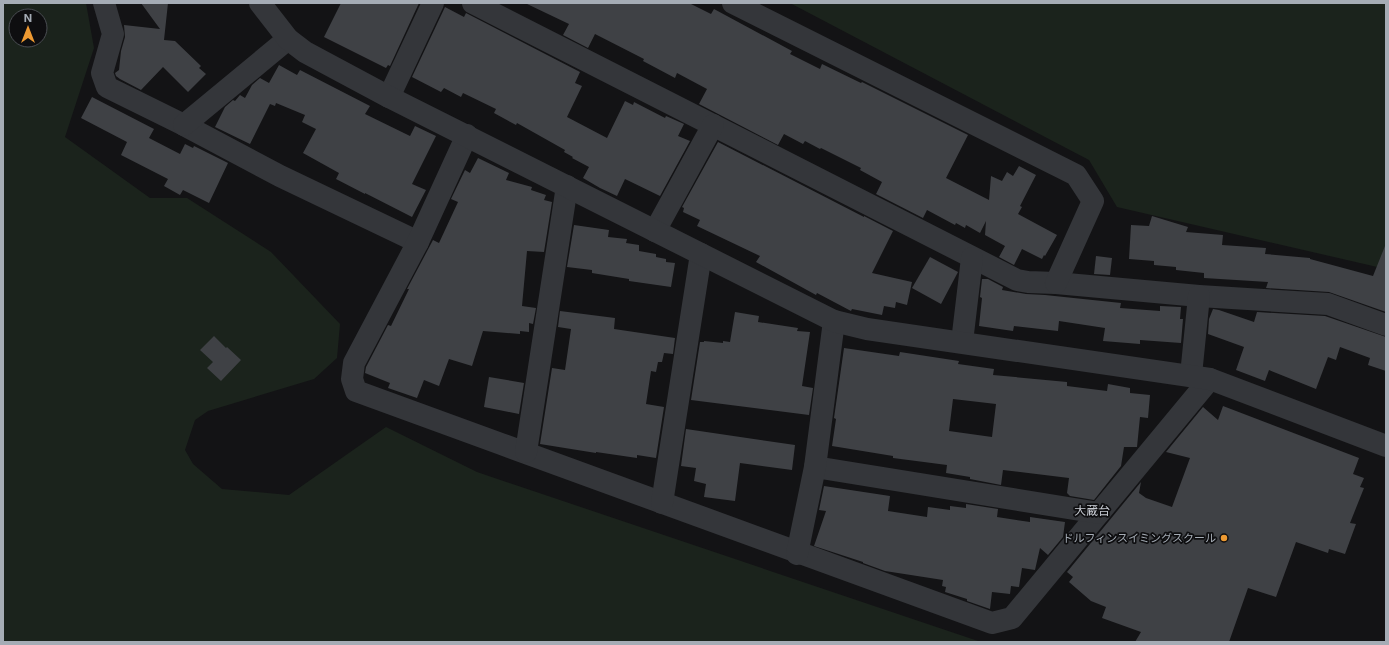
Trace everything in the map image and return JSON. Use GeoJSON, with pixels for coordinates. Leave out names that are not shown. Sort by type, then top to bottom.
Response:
{"type":"FeatureCollection","features":[{"type":"Feature","properties":{"kind":"street"},"geometry":{"type":"LineString","coordinates":[[104,3],[113,34],[102,73],[108,87],[280,176],[418,242]]}},
{"type":"Feature","properties":{"kind":"street"},"geometry":{"type":"LineString","coordinates":[[260,3],[288,39],[305,52],[834,321],[867,329],[1200,377],[1386,446]]}},
{"type":"Feature","properties":{"kind":"street"},"geometry":{"type":"LineString","coordinates":[[390,96],[433,3]]}},
{"type":"Feature","properties":{"kind":"street"},"geometry":{"type":"LineString","coordinates":[[473,3],[1017,280],[1199,296],[1328,304],[1386,325]]}},
{"type":"Feature","properties":{"kind":"street"},"geometry":{"type":"LineString","coordinates":[[733,3],[1076,174],[1093,201],[1056,283]]}},
{"type":"Feature","properties":{"kind":"street"},"geometry":{"type":"LineString","coordinates":[[184,125],[288,39]]}},
{"type":"Feature","properties":{"kind":"street"},"geometry":{"type":"LineString","coordinates":[[655,231],[713,125]]}},
{"type":"Feature","properties":{"kind":"street"},"geometry":{"type":"LineString","coordinates":[[467,135],[418,242],[354,363],[352,379],[356,391],[526,452],[797,554],[992,623],[1012,618],[1099,513],[1200,377],[1199,296]]}},
{"type":"Feature","properties":{"kind":"street"},"geometry":{"type":"LineString","coordinates":[[526,452],[566,186]]}},
{"type":"Feature","properties":{"kind":"street"},"geometry":{"type":"LineString","coordinates":[[662,503],[701,254]]}},
{"type":"Feature","properties":{"kind":"street"},"geometry":{"type":"LineString","coordinates":[[962,342],[972,258]]}},
{"type":"Feature","properties":{"kind":"street"},"geometry":{"type":"LineString","coordinates":[[797,554],[815,467],[834,321]]}},
{"type":"Feature","properties":{"kind":"street"},"geometry":{"type":"LineString","coordinates":[[815,467],[1099,513]]}},
{"type":"Feature","properties":{"kind":"shaded area"},"geometry":{"type":"Polygon","coordinates":[[[3,3],[86,3],[94,48],[65,137],[150,198],[187,198],[271,252],[340,324],[337,358],[314,379],[208,411],[195,420],[185,450],[193,464],[222,489],[289,495],[386,427],[477,472],[981,642],[3,642],[3,3]]]}},
{"type":"Feature","properties":{"kind":"shaded area"},"geometry":{"type":"Polygon","coordinates":[[[790,3],[1386,3],[1386,269],[1117,207],[1089,160],[790,3]]]}},
{"type":"Feature","properties":{"kind":"building"},"geometry":{"type":"Polygon","coordinates":[[[141,3],[168,3],[164,40],[175,41],[201,66],[199,68],[206,74],[188,92],[163,67],[141,90],[116,76],[115,73],[119,70],[121,51],[125,37],[124,25],[160,29],[141,3]]]}},
{"type":"Feature","properties":{"kind":"building"},"geometry":{"type":"Polygon","coordinates":[[[341,3],[419,3],[390,66],[388,65],[386,68],[324,37],[341,3]]]}},
{"type":"Feature","properties":{"kind":"building"},"geometry":{"type":"Polygon","coordinates":[[[525,3],[689,3],[711,14],[714,9],[792,51],[790,54],[820,69],[822,64],[861,83],[862,82],[968,135],[946,178],[989,200],[991,176],[1002,181],[1007,172],[1013,176],[1019,166],[1036,175],[1020,206],[1022,207],[1018,214],[1057,235],[1042,259],[1022,249],[1014,265],[999,257],[1005,246],[985,235],[986,221],[980,233],[966,225],[965,228],[956,223],[955,225],[927,210],[923,218],[876,194],[882,182],[860,170],[861,168],[821,148],[820,149],[805,141],[803,144],[784,134],[778,145],[699,104],[707,89],[677,73],[675,78],[643,61],[644,59],[595,34],[588,48],[563,35],[569,24],[525,3]]]}},
{"type":"Feature","properties":{"kind":"building"},"geometry":{"type":"Polygon","coordinates":[[[445,7],[464,17],[466,13],[580,72],[575,83],[582,86],[567,117],[607,138],[625,101],[633,105],[634,102],[665,118],[666,116],[684,124],[678,136],[690,141],[660,196],[625,179],[617,196],[600,188],[583,178],[589,167],[572,158],[573,157],[564,152],[565,150],[517,123],[516,125],[494,113],[496,109],[463,93],[461,97],[444,88],[441,92],[412,77],[445,7]]]}},
{"type":"Feature","properties":{"kind":"building"},"geometry":{"type":"Polygon","coordinates":[[[279,65],[297,75],[300,70],[370,106],[365,114],[410,136],[415,126],[436,136],[412,184],[426,190],[412,217],[336,179],[339,173],[303,153],[316,129],[302,122],[305,115],[276,103],[275,106],[270,104],[250,144],[215,127],[225,107],[233,100],[235,101],[240,95],[245,98],[252,85],[260,78],[269,83],[279,65]]]}},
{"type":"Feature","properties":{"kind":"building"},"geometry":{"type":"Polygon","coordinates":[[[92,97],[154,129],[149,138],[180,154],[185,144],[193,148],[194,146],[228,163],[209,203],[183,190],[180,195],[164,186],[168,179],[121,155],[127,142],[81,118],[92,97]]]}},
{"type":"Feature","properties":{"kind":"building"},"geometry":{"type":"Polygon","coordinates":[[[718,142],[893,231],[872,273],[912,282],[907,305],[896,302],[895,308],[884,306],[882,315],[852,309],[851,311],[817,293],[816,295],[756,262],[760,256],[697,226],[700,220],[683,212],[684,208],[682,207],[718,142]]]}},
{"type":"Feature","properties":{"kind":"building"},"geometry":{"type":"Polygon","coordinates":[[[478,158],[509,173],[506,180],[532,187],[531,190],[546,195],[544,200],[552,202],[544,252],[527,251],[522,306],[536,308],[533,324],[529,323],[529,332],[520,331],[520,334],[483,331],[472,366],[449,359],[439,386],[424,380],[417,398],[388,388],[390,383],[365,373],[366,367],[388,325],[391,326],[409,289],[407,289],[433,240],[439,243],[458,202],[451,199],[465,170],[470,173],[478,158]]]}},
{"type":"Feature","properties":{"kind":"building"},"geometry":{"type":"Polygon","coordinates":[[[1152,216],[1188,227],[1186,232],[1223,235],[1222,245],[1266,248],[1265,254],[1310,258],[1373,276],[1386,246],[1386,312],[1329,292],[1266,288],[1268,282],[1204,278],[1204,273],[1176,270],[1176,267],[1154,265],[1154,261],[1129,259],[1131,225],[1149,226],[1152,216]]]}},
{"type":"Feature","properties":{"kind":"building"},"geometry":{"type":"Polygon","coordinates":[[[574,225],[609,230],[608,237],[627,239],[626,243],[639,245],[639,251],[656,254],[656,257],[666,259],[666,262],[675,263],[671,287],[629,281],[629,279],[592,273],[592,270],[567,267],[574,225]]]}},
{"type":"Feature","properties":{"kind":"building"},"geometry":{"type":"Polygon","coordinates":[[[1096,256],[1112,258],[1110,275],[1094,274],[1096,256]]]}},
{"type":"Feature","properties":{"kind":"building"},"geometry":{"type":"Polygon","coordinates":[[[930,257],[958,272],[941,304],[912,288],[930,257]]]}},
{"type":"Feature","properties":{"kind":"building"},"geometry":{"type":"Polygon","coordinates":[[[982,279],[988,279],[1003,287],[1002,290],[1026,294],[1121,303],[1120,308],[1160,311],[1160,306],[1181,307],[1180,319],[1183,319],[1181,343],[1140,340],[1140,344],[1103,341],[1105,328],[1059,321],[1058,331],[1014,326],[1013,331],[979,326],[982,298],[980,297],[982,279]]]}},
{"type":"Feature","properties":{"kind":"building"},"geometry":{"type":"Polygon","coordinates":[[[1213,309],[1254,322],[1257,312],[1325,316],[1386,337],[1386,371],[1368,365],[1370,358],[1340,347],[1336,360],[1328,357],[1316,389],[1269,370],[1265,381],[1236,370],[1244,347],[1208,334],[1209,319],[1213,309]]]}},
{"type":"Feature","properties":{"kind":"building"},"geometry":{"type":"Polygon","coordinates":[[[560,311],[615,318],[614,329],[675,338],[673,354],[664,353],[662,362],[658,362],[656,372],[651,371],[646,404],[664,407],[656,458],[637,455],[637,458],[540,444],[552,368],[565,370],[571,329],[558,327],[560,311]]]}},
{"type":"Feature","properties":{"kind":"building"},"geometry":{"type":"Polygon","coordinates":[[[735,312],[759,316],[758,322],[798,328],[797,331],[810,332],[802,386],[813,388],[809,415],[691,400],[700,342],[730,342],[735,312]]]}},
{"type":"Feature","properties":{"kind":"building"},"geometry":{"type":"Polygon","coordinates":[[[214,336],[241,360],[221,381],[207,368],[213,362],[200,350],[214,336]]]}},
{"type":"Feature","properties":{"kind":"building"},"geometry":{"type":"Polygon","coordinates":[[[844,348],[899,356],[900,352],[959,361],[958,364],[994,369],[993,375],[1067,382],[1067,386],[1107,391],[1108,384],[1130,388],[1130,393],[1150,395],[1148,418],[1140,417],[1137,447],[1124,447],[1121,466],[1094,500],[1070,496],[1067,493],[1069,478],[1003,470],[1001,485],[970,479],[970,477],[946,473],[947,465],[893,458],[893,456],[832,446],[836,419],[834,418],[844,348]],[[953,399],[949,431],[992,437],[996,404],[953,399]]]}},
{"type":"Feature","properties":{"kind":"building"},"geometry":{"type":"Polygon","coordinates":[[[489,377],[524,383],[519,414],[484,407],[489,377]]]}},
{"type":"Feature","properties":{"kind":"building"},"geometry":{"type":"Polygon","coordinates":[[[1223,406],[1359,458],[1353,474],[1364,478],[1360,487],[1364,488],[1350,523],[1356,524],[1345,554],[1329,549],[1328,553],[1296,542],[1276,597],[1248,588],[1229,642],[1135,642],[1141,632],[1102,618],[1106,607],[1091,601],[1069,582],[1073,577],[1067,572],[1141,482],[1139,493],[1146,498],[1172,507],[1190,458],[1166,452],[1203,407],[1218,420],[1223,406]]]}},
{"type":"Feature","properties":{"kind":"building"},"geometry":{"type":"Polygon","coordinates":[[[686,429],[795,445],[792,470],[740,463],[735,501],[704,497],[706,484],[694,481],[696,468],[681,466],[686,429]]]}},
{"type":"Feature","properties":{"kind":"building"},"geometry":{"type":"Polygon","coordinates":[[[824,486],[890,496],[888,511],[927,517],[928,507],[950,510],[950,506],[966,508],[966,504],[998,509],[997,517],[1030,522],[1030,517],[1065,522],[1063,537],[1048,555],[1040,548],[1035,570],[1022,568],[1019,587],[1011,586],[1010,594],[992,592],[990,609],[967,601],[967,599],[945,592],[946,587],[942,586],[943,580],[885,571],[814,546],[826,511],[819,510],[824,486]]]}},
{"type":"Feature","properties":{"kind":"place","name":"ドルフィンスイミングスクール"},"geometry":{"type":"Point","coordinates":[1224,538]}},
{"type":"Feature","properties":{"kind":"district","name":"大蔵台"},"geometry":{"type":"Point","coordinates":[1092,511]}}]}
